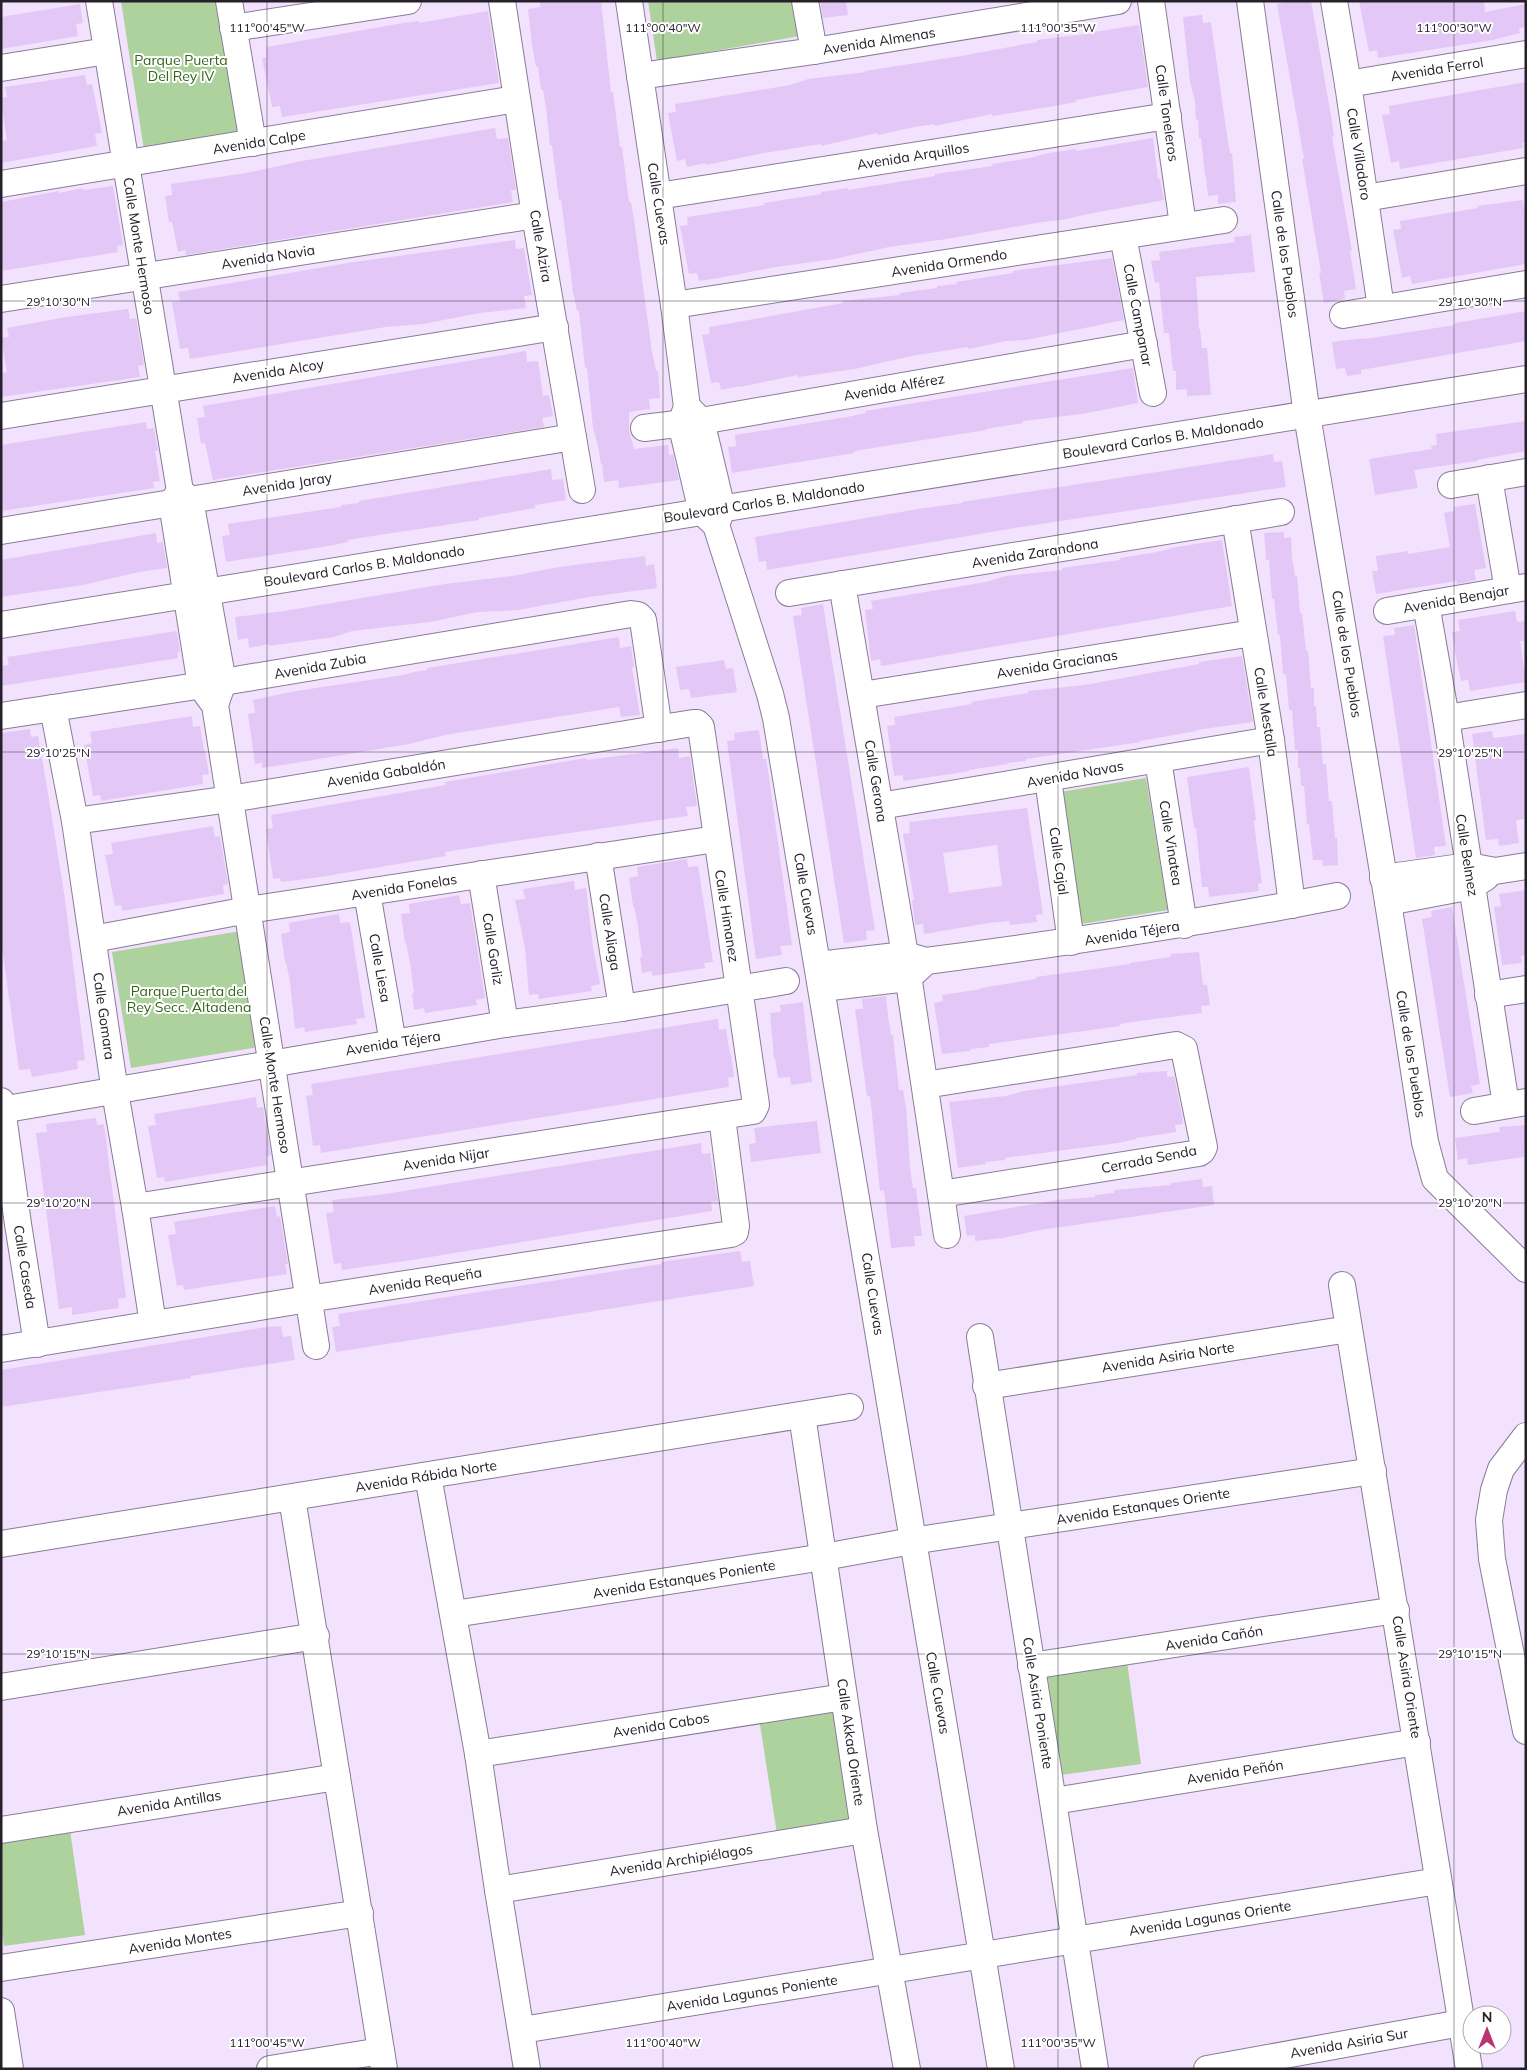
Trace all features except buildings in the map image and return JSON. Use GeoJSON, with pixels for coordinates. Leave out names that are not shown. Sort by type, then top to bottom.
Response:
{"type":"FeatureCollection","features":[{"type":"Feature","properties":{"kind":"street","name":"Calle Monte Hermoso"},"geometry":{"type":"LineString","coordinates":[[99,1],[213,691],[316,1346]]}},
{"type":"Feature","properties":{"kind":"street"},"geometry":{"type":"LineString","coordinates":[[229,1],[253,143]]}},
{"type":"Feature","properties":{"kind":"street"},"geometry":{"type":"LineString","coordinates":[[233,28],[408,1]]}},
{"type":"Feature","properties":{"kind":"street","name":"Calle Alzira"},"geometry":{"type":"LineString","coordinates":[[502,1],[516,99],[582,490]]}},
{"type":"Feature","properties":{"kind":"street","name":"Calle Cuevas"},"geometry":{"type":"LineString","coordinates":[[629,1],[690,417],[713,515],[776,718],[1000,2069]]}},
{"type":"Feature","properties":{"kind":"street"},"geometry":{"type":"LineString","coordinates":[[805,1],[814,51]]}},
{"type":"Feature","properties":{"kind":"street","name":"Avenida Almenas"},"geometry":{"type":"LineString","coordinates":[[640,76],[814,51],[1118,1]]}},
{"type":"Feature","properties":{"kind":"street","name":"Calle Toneleros"},"geometry":{"type":"LineString","coordinates":[[1151,1],[1183,225]]}},
{"type":"Feature","properties":{"kind":"street","name":"Calle de los Pueblos"},"geometry":{"type":"LineString","coordinates":[[1250,1],[1307,415],[1425,1142],[1435,1179],[1526,1269]]}},
{"type":"Feature","properties":{"kind":"street","name":"Calle Villadoro"},"geometry":{"type":"LineString","coordinates":[[1334,1],[1381,308]]}},
{"type":"Feature","properties":{"kind":"street"},"geometry":{"type":"LineString","coordinates":[[1,68],[107,51]]}},
{"type":"Feature","properties":{"kind":"street","name":"Avenida Ferrol"},"geometry":{"type":"LineString","coordinates":[[1348,84],[1526,54]]}},
{"type":"Feature","properties":{"kind":"street","name":"Avenida Calpe"},"geometry":{"type":"LineString","coordinates":[[1,184],[516,99]]}},
{"type":"Feature","properties":{"kind":"street","name":"Avenida Arquillos"},"geometry":{"type":"LineString","coordinates":[[658,196],[1168,116]]}},
{"type":"Feature","properties":{"kind":"street"},"geometry":{"type":"LineString","coordinates":[[1365,198],[1526,171]]}},
{"type":"Feature","properties":{"kind":"street","name":"Avenida Navia"},"geometry":{"type":"LineString","coordinates":[[1,299],[535,215]]}},
{"type":"Feature","properties":{"kind":"street","name":"Avenida Ormendo"},"geometry":{"type":"LineString","coordinates":[[674,305],[1224,220]]}},
{"type":"Feature","properties":{"kind":"street","name":"Calle Campanar"},"geometry":{"type":"LineString","coordinates":[[1123,236],[1153,394]]}},
{"type":"Feature","properties":{"kind":"street"},"geometry":{"type":"LineString","coordinates":[[1344,315],[1526,284]]}},
{"type":"Feature","properties":{"kind":"street","name":"Avenida Alcoy"},"geometry":{"type":"LineString","coordinates":[[1,416],[555,327]]}},
{"type":"Feature","properties":{"kind":"street","name":"Avenida Alférez"},"geometry":{"type":"LineString","coordinates":[[644,428],[690,417],[1144,344]]}},
{"type":"Feature","properties":{"kind":"street","name":"Boulevard Carlos B. Maldonado"},"geometry":{"type":"LineString","coordinates":[[1,625],[197,593],[713,515],[1526,379]]}},
{"type":"Feature","properties":{"kind":"street","name":"Avenida Jaray"},"geometry":{"type":"LineString","coordinates":[[1,531],[180,498],[574,437]]}},
{"type":"Feature","properties":{"kind":"street"},"geometry":{"type":"LineString","coordinates":[[1451,485],[1526,472]]}},
{"type":"Feature","properties":{"kind":"street"},"geometry":{"type":"LineString","coordinates":[[1489,478],[1517,589]]}},
{"type":"Feature","properties":{"kind":"street","name":"Avenida Zarandona"},"geometry":{"type":"LineString","coordinates":[[789,594],[1280,512]]}},
{"type":"Feature","properties":{"kind":"street","name":"Calle Mestalla"},"geometry":{"type":"LineString","coordinates":[[1236,520],[1270,740],[1292,905]]}},
{"type":"Feature","properties":{"kind":"street","name":"Calle Gerona"},"geometry":{"type":"LineString","coordinates":[[842,584],[880,806],[913,965]]}},
{"type":"Feature","properties":{"kind":"street","name":"Avenida Benajar"},"geometry":{"type":"LineString","coordinates":[[1387,611],[1517,589]]}},
{"type":"Feature","properties":{"kind":"street","name":"Calle Belmez"},"geometry":{"type":"LineString","coordinates":[[1426,604],[1446,718],[1488,995],[1516,1104]]}},
{"type":"Feature","properties":{"kind":"street","name":"Avenida Zubia"},"geometry":{"type":"LineString","coordinates":[[1,716],[53,708],[213,691],[638,614],[643,620],[660,729]]}},
{"type":"Feature","properties":{"kind":"street","name":"Avenida Gracianas"},"geometry":{"type":"LineString","coordinates":[[862,695],[1253,633]]}},
{"type":"Feature","properties":{"kind":"street"},"geometry":{"type":"LineString","coordinates":[[1446,718],[1526,705]]}},
{"type":"Feature","properties":{"kind":"street","name":"Calle Gomara"},"geometry":{"type":"LineString","coordinates":[[53,708],[75,821],[115,1092],[153,1324]]}},
{"type":"Feature","properties":{"kind":"street","name":"Avenida Gabaldón"},"geometry":{"type":"LineString","coordinates":[[75,821],[230,799],[697,723]]}},
{"type":"Feature","properties":{"kind":"street","name":"Calle Himanez"},"geometry":{"type":"LineString","coordinates":[[697,723],[700,726],[756,1109]]}},
{"type":"Feature","properties":{"kind":"street","name":"Avenida Navas"},"geometry":{"type":"LineString","coordinates":[[880,806],[1270,740]]}},
{"type":"Feature","properties":{"kind":"street","name":"Calle Vinatea"},"geometry":{"type":"LineString","coordinates":[[1158,760],[1184,925]]}},
{"type":"Feature","properties":{"kind":"street","name":"Calle Cajal"},"geometry":{"type":"LineString","coordinates":[[1048,779],[1071,942]]}},
{"type":"Feature","properties":{"kind":"street","name":"Avenida Fonelas"},"geometry":{"type":"LineString","coordinates":[[93,940],[248,910],[716,839]]}},
{"type":"Feature","properties":{"kind":"street","name":"Calle Aliaga"},"geometry":{"type":"LineString","coordinates":[[598,856],[622,1008]]}},
{"type":"Feature","properties":{"kind":"street"},"geometry":{"type":"LineString","coordinates":[[1385,890],[1526,866]]}},
{"type":"Feature","properties":{"kind":"street","name":"Calle Gorliz"},"geometry":{"type":"LineString","coordinates":[[481,874],[505,1024]]}},
{"type":"Feature","properties":{"kind":"street","name":"Calle Liesa"},"geometry":{"type":"LineString","coordinates":[[367,893],[393,1043]]}},
{"type":"Feature","properties":{"kind":"street","name":"Avenida Téjera"},"geometry":{"type":"LineString","coordinates":[[820,976],[913,965],[1184,925],[1337,896]]}},
{"type":"Feature","properties":{"kind":"street"},"geometry":{"type":"LineString","coordinates":[[913,965],[925,1084],[947,1236]]}},
{"type":"Feature","properties":{"kind":"street","name":"Avenida Téjera"},"geometry":{"type":"LineString","coordinates":[[2,1107],[115,1092],[272,1063],[505,1024],[622,1008],[786,981]]}},
{"type":"Feature","properties":{"kind":"street"},"geometry":{"type":"LineString","coordinates":[[1488,995],[1526,989]]}},
{"type":"Feature","properties":{"kind":"street","name":"Cerrada Senda"},"geometry":{"type":"LineString","coordinates":[[925,1084],[1176,1045],[1184,1049],[1204,1146],[1199,1153],[941,1194]]}},
{"type":"Feature","properties":{"kind":"street"},"geometry":{"type":"LineString","coordinates":[[1474,1110],[1516,1104]]}},
{"type":"Feature","properties":{"kind":"street","name":"Calle Caseda"},"geometry":{"type":"LineString","coordinates":[[2,1107],[9,1226],[37,1344]]}},
{"type":"Feature","properties":{"kind":"street","name":"Avenida Nijar"},"geometry":{"type":"LineString","coordinates":[[135,1207],[722,1117],[756,1109]]}},
{"type":"Feature","properties":{"kind":"street","name":"Avenida Requeña"},"geometry":{"type":"LineString","coordinates":[[1,1349],[308,1299],[731,1234],[735,1232],[736,1226],[722,1117]]}},
{"type":"Feature","properties":{"kind":"street","name":"Calle Asiria Oriente"},"geometry":{"type":"LineString","coordinates":[[1342,1285],[1469,2069]]}},
{"type":"Feature","properties":{"kind":"street","name":"Avenida Asiria Norte"},"geometry":{"type":"LineString","coordinates":[[986,1386],[1350,1329]]}},
{"type":"Feature","properties":{"kind":"street","name":"Calle Asiria Poniente"},"geometry":{"type":"LineString","coordinates":[[980,1337],[986,1386],[1054,1801],[1095,2069]]}},
{"type":"Feature","properties":{"kind":"street","name":"Avenida Rábida Norte"},"geometry":{"type":"LineString","coordinates":[[1,1544],[850,1407]]}},
{"type":"Feature","properties":{"kind":"street","name":"Calle Akkad Oriente"},"geometry":{"type":"LineString","coordinates":[[802,1415],[864,1830],[907,2069]]}},
{"type":"Feature","properties":{"kind":"street"},"geometry":{"type":"LineString","coordinates":[[1526,1436],[1501,1469],[1494,1490],[1489,1520],[1492,1559],[1526,1731]]}},
{"type":"Feature","properties":{"kind":"street","name":"Avenida Estanques Oriente"},"geometry":{"type":"LineString","coordinates":[[912,1541],[1373,1472]]}},
{"type":"Feature","properties":{"kind":"street"},"geometry":{"type":"LineString","coordinates":[[428,1476],[478,1754],[527,2069]]}},
{"type":"Feature","properties":{"kind":"street"},"geometry":{"type":"LineString","coordinates":[[270,2069],[383,2060],[316,1636],[292,1498]]}},
{"type":"Feature","properties":{"kind":"street","name":"Avenida Estanques Poniente"},"geometry":{"type":"LineString","coordinates":[[454,1614],[824,1558],[912,1541]]}},
{"type":"Feature","properties":{"kind":"street","name":"Avenida Cañón"},"geometry":{"type":"LineString","coordinates":[[1031,1666],[1396,1610]]}},
{"type":"Feature","properties":{"kind":"street"},"geometry":{"type":"LineString","coordinates":[[1,1687],[316,1636]]}},
{"type":"Feature","properties":{"kind":"street","name":"Avenida Cabos"},"geometry":{"type":"LineString","coordinates":[[478,1754],[844,1697]]}},
{"type":"Feature","properties":{"kind":"street","name":"Avenida Peñón"},"geometry":{"type":"LineString","coordinates":[[1054,1801],[1417,1742]]}},
{"type":"Feature","properties":{"kind":"street","name":"Avenida Antillas"},"geometry":{"type":"LineString","coordinates":[[1,1830],[337,1777]]}},
{"type":"Feature","properties":{"kind":"street","name":"Avenida Archipiélagos"},"geometry":{"type":"LineString","coordinates":[[498,1890],[864,1830]]}},
{"type":"Feature","properties":{"kind":"street","name":"Avenida Lagunas Oriente"},"geometry":{"type":"LineString","coordinates":[[982,1956],[1438,1881]]}},
{"type":"Feature","properties":{"kind":"street","name":"Avenida Montes"},"geometry":{"type":"LineString","coordinates":[[1,1968],[360,1913]]}},
{"type":"Feature","properties":{"kind":"street","name":"Avenida Lagunas Poniente"},"geometry":{"type":"LineString","coordinates":[[522,2030],[982,1956]]}},
{"type":"Feature","properties":{"kind":"street"},"geometry":{"type":"LineString","coordinates":[[1,2012],[10,2069]]}},
{"type":"Feature","properties":{"kind":"street","name":"Avenida Asiria Sur"},"geometry":{"type":"LineString","coordinates":[[1207,2069],[1461,2023]]}},
{"type":"Feature","properties":{"kind":"green space","name":"Parque Puerta Del Rey IV"},"geometry":{"type":"Polygon","coordinates":[[[121,1],[220,1],[241,135],[144,150],[121,1]]]}},
{"type":"Feature","properties":{"kind":"green space"},"geometry":{"type":"Polygon","coordinates":[[[648,1],[794,1],[800,36],[657,61],[648,1]]]}},
{"type":"Feature","properties":{"kind":"green space"},"geometry":{"type":"Polygon","coordinates":[[[1146,778],[1168,910],[1081,924],[1060,792],[1146,778]]]}},
{"type":"Feature","properties":{"kind":"green space","name":"Parque Puerta del Rey Secc. Altadena"},"geometry":{"type":"Polygon","coordinates":[[[241,931],[259,1047],[131,1068],[112,952],[241,931]]]}},
{"type":"Feature","properties":{"kind":"green space"},"geometry":{"type":"Polygon","coordinates":[[[1127,1661],[1141,1764],[1061,1775],[1047,1672],[1127,1661]]]}},
{"type":"Feature","properties":{"kind":"green space"},"geometry":{"type":"Polygon","coordinates":[[[842,1705],[859,1822],[777,1834],[759,1718],[842,1705]]]}},
{"type":"Feature","properties":{"kind":"green space"},"geometry":{"type":"Polygon","coordinates":[[[70,1830],[85,1935],[4,1946],[1,1925],[1,1840],[70,1830]]]}}]}
